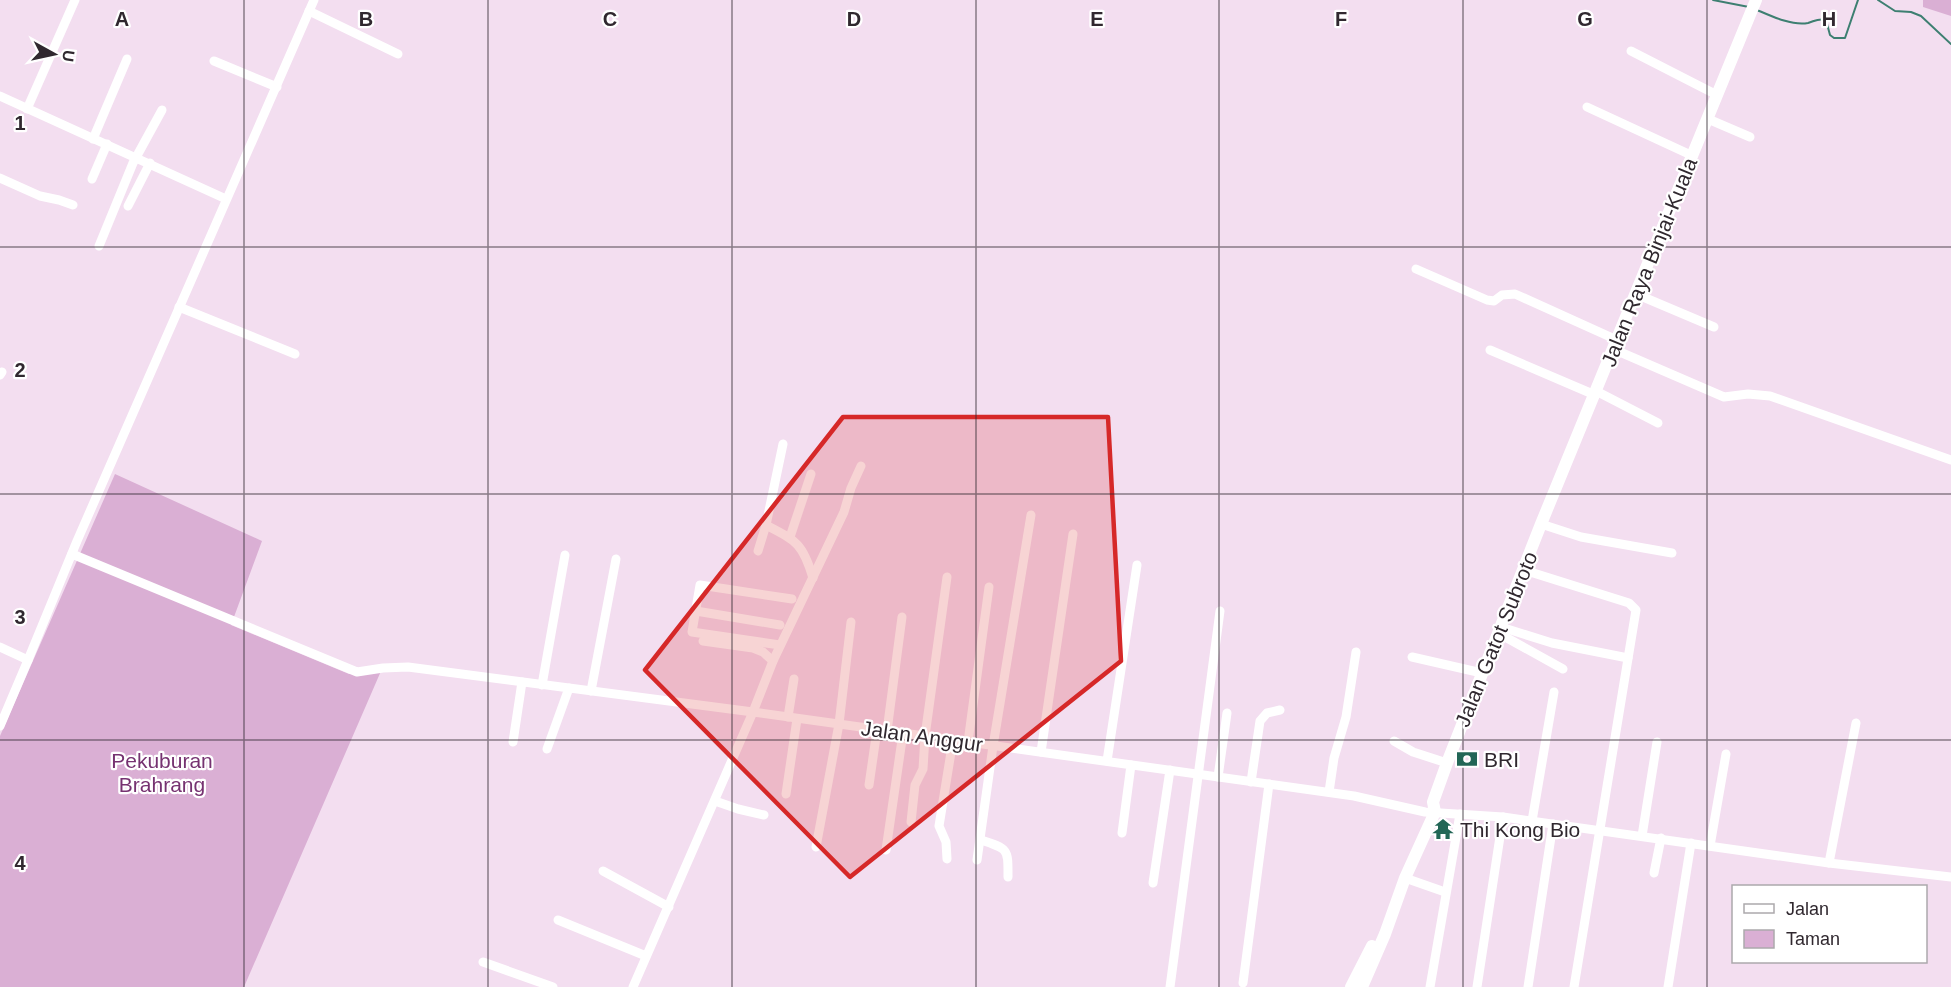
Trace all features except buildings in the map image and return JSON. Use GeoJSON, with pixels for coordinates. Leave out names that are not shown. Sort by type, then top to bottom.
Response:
{"type":"FeatureCollection","features":[{"type":"Feature","properties":{"kind":"main road","name":"Jalan Raya Binjai-Kuala"},"geometry":{"type":"LineString","coordinates":[[1541,525],[1756,0]]}},
{"type":"Feature","properties":{"kind":"main road","name":"Jalan Gatot Subroto"},"geometry":{"type":"LineString","coordinates":[[1362,987],[1541,525]]}},
{"type":"Feature","properties":{"kind":"main road"},"geometry":{"type":"LineString","coordinates":[[1350,987],[1382,933],[1431,809]]}},
{"type":"Feature","properties":{"kind":"street"},"geometry":{"type":"LineString","coordinates":[[27,109],[75,0]]}},
{"type":"Feature","properties":{"kind":"street"},"geometry":{"type":"LineString","coordinates":[[0,726],[72,554],[314,0]]}},
{"type":"Feature","properties":{"kind":"street"},"geometry":{"type":"LineString","coordinates":[[309,11],[398,54]]}},
{"type":"Feature","properties":{"kind":"street"},"geometry":{"type":"LineString","coordinates":[[1631,51],[1718,95]]}},
{"type":"Feature","properties":{"kind":"street"},"geometry":{"type":"LineString","coordinates":[[93,139],[127,59]]}},
{"type":"Feature","properties":{"kind":"street"},"geometry":{"type":"LineString","coordinates":[[214,61],[277,87]]}},
{"type":"Feature","properties":{"kind":"street"},"geometry":{"type":"LineString","coordinates":[[0,96],[226,199]]}},
{"type":"Feature","properties":{"kind":"street"},"geometry":{"type":"LineString","coordinates":[[1587,108],[1692,156]]}},
{"type":"Feature","properties":{"kind":"street"},"geometry":{"type":"LineString","coordinates":[[99,246],[137,158],[162,110]]}},
{"type":"Feature","properties":{"kind":"street"},"geometry":{"type":"LineString","coordinates":[[1708,119],[1750,137]]}},
{"type":"Feature","properties":{"kind":"street"},"geometry":{"type":"LineString","coordinates":[[92,179],[106,144]]}},
{"type":"Feature","properties":{"kind":"street"},"geometry":{"type":"LineString","coordinates":[[128,206],[150,164]]}},
{"type":"Feature","properties":{"kind":"street"},"geometry":{"type":"LineString","coordinates":[[0,178],[40,196],[73,205]]}},
{"type":"Feature","properties":{"kind":"street"},"geometry":{"type":"LineString","coordinates":[[1416,269],[1487,300],[1494,301],[1502,295],[1515,294],[1724,397],[1748,394],[1770,396],[1951,460]]}},
{"type":"Feature","properties":{"kind":"street"},"geometry":{"type":"LineString","coordinates":[[1636,294],[1714,327]]}},
{"type":"Feature","properties":{"kind":"street"},"geometry":{"type":"LineString","coordinates":[[179,307],[295,354]]}},
{"type":"Feature","properties":{"kind":"street"},"geometry":{"type":"LineString","coordinates":[[1490,350],[1595,393],[1658,423]]}},
{"type":"Feature","properties":{"kind":"street"},"geometry":{"type":"LineString","coordinates":[[758,551],[766,525],[783,444]]}},
{"type":"Feature","properties":{"kind":"street"},"geometry":{"type":"LineString","coordinates":[[633,987],[715,801],[772,662],[844,512],[861,466]]}},
{"type":"Feature","properties":{"kind":"street"},"geometry":{"type":"LineString","coordinates":[[790,537],[811,474]]}},
{"type":"Feature","properties":{"kind":"street"},"geometry":{"type":"LineString","coordinates":[[977,860],[993,746],[1031,515]]}},
{"type":"Feature","properties":{"kind":"street"},"geometry":{"type":"LineString","coordinates":[[766,525],[790,537],[806,555],[813,578]]}},
{"type":"Feature","properties":{"kind":"street"},"geometry":{"type":"LineString","coordinates":[[1541,525],[1581,537],[1672,554]]}},
{"type":"Feature","properties":{"kind":"street"},"geometry":{"type":"LineString","coordinates":[[1041,752],[1073,534]]}},
{"type":"Feature","properties":{"kind":"street","name":"Jalan Anggur"},"geometry":{"type":"LineString","coordinates":[[72,554],[352,671],[408,667],[753,712],[1329,792],[1460,814],[1503,817],[1829,863],[1951,877]]}},
{"type":"Feature","properties":{"kind":"street"},"geometry":{"type":"LineString","coordinates":[[542,685],[565,555]]}},
{"type":"Feature","properties":{"kind":"street"},"geometry":{"type":"LineString","coordinates":[[591,691],[616,560]]}},
{"type":"Feature","properties":{"kind":"street"},"geometry":{"type":"LineString","coordinates":[[1107,761],[1137,565]]}},
{"type":"Feature","properties":{"kind":"street"},"geometry":{"type":"LineString","coordinates":[[1524,570],[1634,606],[1636,613],[1574,987]]}},
{"type":"Feature","properties":{"kind":"street"},"geometry":{"type":"LineString","coordinates":[[910,822],[916,782],[923,769],[925,736],[947,577]]}},
{"type":"Feature","properties":{"kind":"street"},"geometry":{"type":"LineString","coordinates":[[780,645],[692,632],[700,585],[792,598]]}},
{"type":"Feature","properties":{"kind":"street"},"geometry":{"type":"LineString","coordinates":[[968,742],[989,587]]}},
{"type":"Feature","properties":{"kind":"street"},"geometry":{"type":"LineString","coordinates":[[696,611],[780,625]]}},
{"type":"Feature","properties":{"kind":"street"},"geometry":{"type":"LineString","coordinates":[[1170,987],[1220,612]]}},
{"type":"Feature","properties":{"kind":"street"},"geometry":{"type":"LineString","coordinates":[[869,785],[882,730],[902,617]]}},
{"type":"Feature","properties":{"kind":"street"},"geometry":{"type":"LineString","coordinates":[[816,848],[840,724],[851,622]]}},
{"type":"Feature","properties":{"kind":"street"},"geometry":{"type":"LineString","coordinates":[[1499,630],[1628,658]]}},
{"type":"Feature","properties":{"kind":"street"},"geometry":{"type":"LineString","coordinates":[[1499,630],[1563,669]]}},
{"type":"Feature","properties":{"kind":"street"},"geometry":{"type":"LineString","coordinates":[[703,641],[753,648],[763,652],[772,662]]}},
{"type":"Feature","properties":{"kind":"street"},"geometry":{"type":"LineString","coordinates":[[0,648],[28,660]]}},
{"type":"Feature","properties":{"kind":"street"},"geometry":{"type":"LineString","coordinates":[[1329,792],[1334,758],[1346,717],[1356,652]]}},
{"type":"Feature","properties":{"kind":"street"},"geometry":{"type":"LineString","coordinates":[[1412,657],[1482,673]]}},
{"type":"Feature","properties":{"kind":"street"},"geometry":{"type":"LineString","coordinates":[[786,794],[794,679]]}},
{"type":"Feature","properties":{"kind":"street"},"geometry":{"type":"LineString","coordinates":[[513,742],[522,682]]}},
{"type":"Feature","properties":{"kind":"street"},"geometry":{"type":"LineString","coordinates":[[547,749],[569,688]]}},
{"type":"Feature","properties":{"kind":"street"},"geometry":{"type":"LineString","coordinates":[[1532,821],[1554,692]]}},
{"type":"Feature","properties":{"kind":"street"},"geometry":{"type":"LineString","coordinates":[[1251,782],[1260,721],[1267,713],[1280,710]]}},
{"type":"Feature","properties":{"kind":"street"},"geometry":{"type":"LineString","coordinates":[[1218,777],[1227,712]]}},
{"type":"Feature","properties":{"kind":"street"},"geometry":{"type":"LineString","coordinates":[[1829,863],[1856,723]]}},
{"type":"Feature","properties":{"kind":"street"},"geometry":{"type":"LineString","coordinates":[[886,850],[903,733]]}},
{"type":"Feature","properties":{"kind":"street"},"geometry":{"type":"LineString","coordinates":[[947,859],[946,842],[939,826],[953,740]]}},
{"type":"Feature","properties":{"kind":"street"},"geometry":{"type":"LineString","coordinates":[[1394,741],[1413,752],[1447,763]]}},
{"type":"Feature","properties":{"kind":"street"},"geometry":{"type":"LineString","coordinates":[[1642,836],[1658,742]]}},
{"type":"Feature","properties":{"kind":"street"},"geometry":{"type":"LineString","coordinates":[[1710,846],[1726,754]]}},
{"type":"Feature","properties":{"kind":"street"},"geometry":{"type":"LineString","coordinates":[[1122,833],[1131,765]]}},
{"type":"Feature","properties":{"kind":"street"},"geometry":{"type":"LineString","coordinates":[[1153,883],[1170,770]]}},
{"type":"Feature","properties":{"kind":"street"},"geometry":{"type":"LineString","coordinates":[[1243,982],[1269,784]]}},
{"type":"Feature","properties":{"kind":"street"},"geometry":{"type":"LineString","coordinates":[[715,801],[764,816]]}},
{"type":"Feature","properties":{"kind":"street"},"geometry":{"type":"LineString","coordinates":[[1430,987],[1460,814]]}},
{"type":"Feature","properties":{"kind":"street"},"geometry":{"type":"LineString","coordinates":[[1477,987],[1503,817]]}},
{"type":"Feature","properties":{"kind":"street"},"geometry":{"type":"LineString","coordinates":[[1528,987],[1552,824]]}},
{"type":"Feature","properties":{"kind":"street"},"geometry":{"type":"LineString","coordinates":[[1654,873],[1661,838]]}},
{"type":"Feature","properties":{"kind":"street"},"geometry":{"type":"LineString","coordinates":[[981,840],[1003,849],[1008,854],[1008,878]]}},
{"type":"Feature","properties":{"kind":"street"},"geometry":{"type":"LineString","coordinates":[[1668,987],[1691,843]]}},
{"type":"Feature","properties":{"kind":"street"},"geometry":{"type":"LineString","coordinates":[[603,871],[669,907]]}},
{"type":"Feature","properties":{"kind":"street"},"geometry":{"type":"LineString","coordinates":[[1405,878],[1445,892]]}},
{"type":"Feature","properties":{"kind":"street"},"geometry":{"type":"LineString","coordinates":[[558,920],[646,956]]}},
{"type":"Feature","properties":{"kind":"street"},"geometry":{"type":"LineString","coordinates":[[483,963],[553,987]]}},
{"type":"Feature","properties":{"kind":"highlighted area"},"geometry":{"type":"Polygon","coordinates":[[[843,417],[1108,417],[1121,661],[850,877],[645,670],[843,417]]]}},
{"type":"Feature","properties":{"kind":"green space"},"geometry":{"type":"Polygon","coordinates":[[[1923,0],[1951,0],[1951,16],[1923,7],[1923,0]]]}},
{"type":"Feature","properties":{"kind":"green space","name":"Pekuburan Brahrang"},"geometry":{"type":"Polygon","coordinates":[[[115,474],[262,541],[231,625],[349,674],[381,671],[244,987],[0,987],[0,736],[115,474]]]}},
{"type":"Feature","properties":{"kind":"waterway"},"geometry":{"type":"LineString","coordinates":[[1713,0],[1749,7]]}},
{"type":"Feature","properties":{"kind":"waterway"},"geometry":{"type":"LineString","coordinates":[[1757,10],[1795,23],[1826,20],[1830,35],[1834,38],[1845,38],[1858,0]]}},
{"type":"Feature","properties":{"kind":"waterway"},"geometry":{"type":"LineString","coordinates":[[1878,0],[1895,11],[1911,12],[1921,16],[1951,44]]}},
{"type":"Feature","properties":{"kind":"place","name":"BRI"},"geometry":{"type":"Point","coordinates":[1467,759]}},
{"type":"Feature","properties":{"kind":"place","name":"Thi Kong Bio"},"geometry":{"type":"Point","coordinates":[1443,829]}}]}
